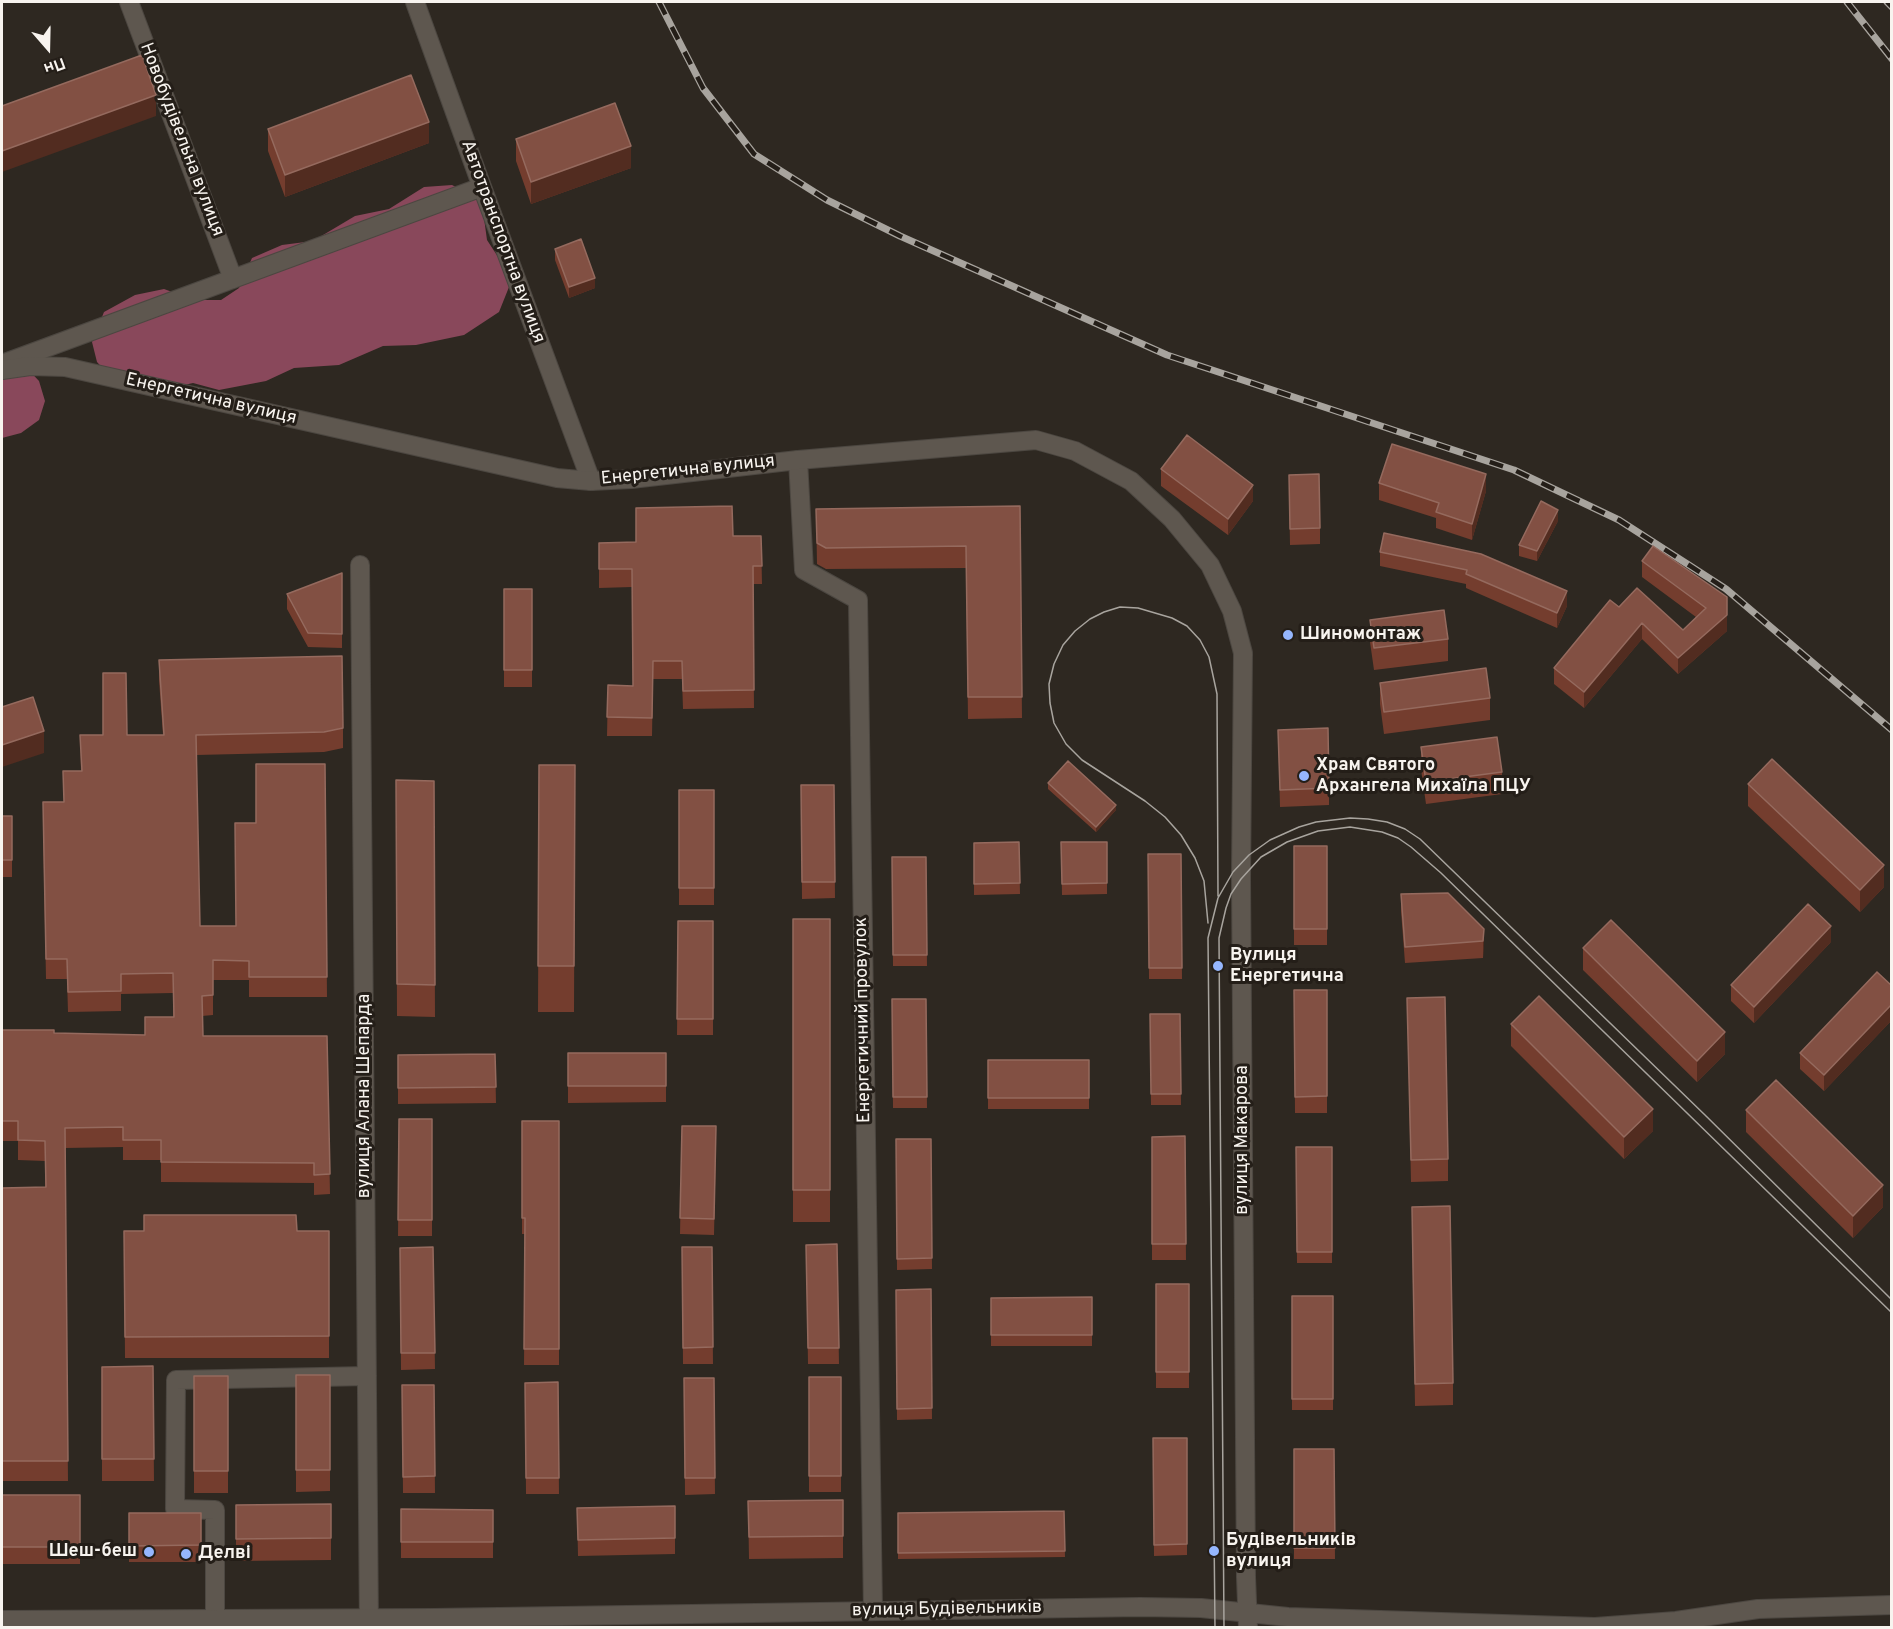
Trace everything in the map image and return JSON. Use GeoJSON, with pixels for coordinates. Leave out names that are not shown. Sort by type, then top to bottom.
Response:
{"type":"FeatureCollection","features":[{"type":"Feature","properties":{"kind":"street","name":"Новобудівельна вулиця"},"geometry":{"type":"LineString","coordinates":[[129,2],[233,279]]}},
{"type":"Feature","properties":{"kind":"street","name":"Автотранспортна вулиця"},"geometry":{"type":"LineString","coordinates":[[416,2],[591,481]]}},
{"type":"Feature","properties":{"kind":"street"},"geometry":{"type":"LineString","coordinates":[[2,364],[482,187]]}},
{"type":"Feature","properties":{"kind":"street","name":"Енергетична вулиця"},"geometry":{"type":"LineString","coordinates":[[2,370],[30,366],[65,367],[557,478],[591,481],[631,479],[798,460],[1036,440],[1075,451],[1131,481],[1172,519],[1210,565],[1232,611],[1243,653]]}},
{"type":"Feature","properties":{"kind":"street","name":"Енергетичний провулок"},"geometry":{"type":"LineString","coordinates":[[798,460],[804,570],[858,600],[873,1611]]}},
{"type":"Feature","properties":{"kind":"street","name":"вулиця Алана Шепарда"},"geometry":{"type":"LineString","coordinates":[[360,565],[369,1623]]}},
{"type":"Feature","properties":{"kind":"street","name":"вулиця Макарова"},"geometry":{"type":"LineString","coordinates":[[1243,653],[1241,890],[1247,1620]]}},
{"type":"Feature","properties":{"kind":"street"},"geometry":{"type":"LineString","coordinates":[[215,1619],[215,1510],[175,1509],[176,1380],[367,1376]]}},
{"type":"Feature","properties":{"kind":"street","name":"вулиця Будівельників"},"geometry":{"type":"LineString","coordinates":[[2,1620],[215,1619],[369,1623],[1140,1607],[1201,1608],[1247,1620],[1288,1617],[1594,1627],[1676,1621],[1758,1608],[1892,1605]]}},
{"type":"Feature","properties":{"kind":"shaded area"},"geometry":{"type":"Polygon","coordinates":[[[452,185],[476,197],[484,218],[487,240],[500,260],[509,287],[499,312],[464,335],[416,345],[383,346],[339,365],[294,368],[266,381],[219,390],[193,383],[148,393],[119,386],[97,362],[92,342],[104,312],[135,295],[164,289],[194,300],[221,300],[239,288],[252,258],[282,245],[313,241],[355,216],[389,209],[424,187],[452,185]]]}},
{"type":"Feature","properties":{"kind":"shaded area"},"geometry":{"type":"Polygon","coordinates":[[[2,358],[23,364],[39,381],[45,401],[39,420],[21,433],[2,438],[2,358]]]}},
{"type":"Feature","properties":{"kind":"building"},"geometry":{"type":"Polygon","coordinates":[[[142,55],[156,95],[2,151],[2,106],[142,55]]]}},
{"type":"Feature","properties":{"kind":"building"},"geometry":{"type":"Polygon","coordinates":[[[411,75],[429,122],[285,175],[268,129],[411,75]]]}},
{"type":"Feature","properties":{"kind":"building"},"geometry":{"type":"Polygon","coordinates":[[[615,103],[631,146],[531,182],[516,139],[615,103]]]}},
{"type":"Feature","properties":{"kind":"building"},"geometry":{"type":"Polygon","coordinates":[[[581,239],[595,278],[569,287],[555,249],[581,239]]]}},
{"type":"Feature","properties":{"kind":"building"},"geometry":{"type":"Polygon","coordinates":[[[1187,435],[1253,485],[1228,519],[1161,469],[1187,435]]]}},
{"type":"Feature","properties":{"kind":"building"},"geometry":{"type":"Polygon","coordinates":[[[1392,444],[1486,474],[1472,524],[1436,512],[1439,503],[1379,483],[1392,444]]]}},
{"type":"Feature","properties":{"kind":"building"},"geometry":{"type":"Polygon","coordinates":[[[1319,474],[1320,528],[1290,529],[1289,475],[1319,474]]]}},
{"type":"Feature","properties":{"kind":"building"},"geometry":{"type":"Polygon","coordinates":[[[1541,501],[1558,510],[1537,551],[1519,545],[1541,501]]]}},
{"type":"Feature","properties":{"kind":"building"},"geometry":{"type":"Polygon","coordinates":[[[732,506],[733,536],[761,536],[762,566],[753,566],[754,690],[683,691],[682,661],[653,661],[652,718],[607,717],[608,685],[633,686],[632,569],[599,569],[599,543],[636,542],[636,508],[732,506]]]}},
{"type":"Feature","properties":{"kind":"building"},"geometry":{"type":"Polygon","coordinates":[[[1020,506],[1022,697],[968,697],[966,546],[826,548],[817,543],[816,509],[1020,506]]]}},
{"type":"Feature","properties":{"kind":"building"},"geometry":{"type":"Polygon","coordinates":[[[1384,533],[1481,554],[1567,591],[1557,613],[1466,574],[1467,570],[1380,552],[1384,533]]]}},
{"type":"Feature","properties":{"kind":"building"},"geometry":{"type":"Polygon","coordinates":[[[1653,546],[1727,597],[1727,615],[1678,658],[1642,623],[1584,692],[1554,668],[1610,600],[1619,607],[1637,588],[1683,630],[1706,608],[1642,561],[1653,546]]]}},
{"type":"Feature","properties":{"kind":"building"},"geometry":{"type":"Polygon","coordinates":[[[342,573],[342,634],[308,633],[287,594],[342,573]]]}},
{"type":"Feature","properties":{"kind":"building"},"geometry":{"type":"Polygon","coordinates":[[[504,589],[532,589],[532,670],[504,670],[504,589]]]}},
{"type":"Feature","properties":{"kind":"building"},"geometry":{"type":"Polygon","coordinates":[[[1444,610],[1448,639],[1374,648],[1370,620],[1444,610]]]}},
{"type":"Feature","properties":{"kind":"building"},"geometry":{"type":"Polygon","coordinates":[[[342,656],[343,728],[324,732],[196,735],[200,926],[236,926],[235,823],[256,823],[256,764],[325,764],[327,977],[249,977],[249,961],[213,960],[213,995],[202,996],[203,1036],[327,1036],[330,1174],[314,1175],[314,1163],[161,1162],[161,1140],[123,1140],[123,1127],[65,1128],[68,1461],[2,1461],[2,1188],[46,1187],[45,1141],[18,1140],[18,1121],[2,1121],[2,1030],[54,1030],[54,1033],[145,1035],[145,1017],[174,1017],[173,973],[121,974],[121,991],[68,992],[67,959],[46,959],[43,802],[64,802],[63,771],[82,771],[80,735],[103,735],[103,673],[126,673],[127,735],[164,735],[159,660],[342,656]]]}},
{"type":"Feature","properties":{"kind":"building"},"geometry":{"type":"Polygon","coordinates":[[[1486,668],[1490,698],[1384,712],[1380,683],[1486,668]]]}},
{"type":"Feature","properties":{"kind":"building"},"geometry":{"type":"Polygon","coordinates":[[[33,697],[44,731],[2,745],[2,707],[33,697]]]}},
{"type":"Feature","properties":{"kind":"building","name":"Храм Святого Архангела Михаїла ПЦУ"},"geometry":{"type":"Polygon","coordinates":[[[1328,728],[1329,788],[1280,790],[1278,730],[1328,728]]]}},
{"type":"Feature","properties":{"kind":"building"},"geometry":{"type":"Polygon","coordinates":[[[1497,737],[1502,772],[1426,782],[1421,747],[1497,737]]]}},
{"type":"Feature","properties":{"kind":"building"},"geometry":{"type":"Polygon","coordinates":[[[1772,759],[1884,865],[1860,890],[1748,784],[1772,759]]]}},
{"type":"Feature","properties":{"kind":"building"},"geometry":{"type":"Polygon","coordinates":[[[1068,761],[1116,805],[1096,827],[1048,783],[1068,761]]]}},
{"type":"Feature","properties":{"kind":"building"},"geometry":{"type":"Polygon","coordinates":[[[539,765],[575,765],[574,966],[538,966],[539,765]]]}},
{"type":"Feature","properties":{"kind":"building"},"geometry":{"type":"Polygon","coordinates":[[[396,780],[434,781],[435,985],[397,984],[396,780]]]}},
{"type":"Feature","properties":{"kind":"building"},"geometry":{"type":"Polygon","coordinates":[[[801,785],[834,785],[835,882],[802,882],[801,785]]]}},
{"type":"Feature","properties":{"kind":"building"},"geometry":{"type":"Polygon","coordinates":[[[679,790],[714,790],[714,888],[679,888],[679,790]]]}},
{"type":"Feature","properties":{"kind":"building"},"geometry":{"type":"Polygon","coordinates":[[[2,816],[12,816],[12,860],[2,860],[2,816]]]}},
{"type":"Feature","properties":{"kind":"building"},"geometry":{"type":"Polygon","coordinates":[[[1019,842],[1020,883],[974,884],[974,843],[1019,842]]]}},
{"type":"Feature","properties":{"kind":"building"},"geometry":{"type":"Polygon","coordinates":[[[1061,842],[1107,842],[1107,883],[1062,884],[1061,842]]]}},
{"type":"Feature","properties":{"kind":"building"},"geometry":{"type":"Polygon","coordinates":[[[1294,846],[1327,846],[1327,929],[1294,929],[1294,846]]]}},
{"type":"Feature","properties":{"kind":"building"},"geometry":{"type":"Polygon","coordinates":[[[1148,854],[1181,854],[1182,968],[1149,968],[1148,854]]]}},
{"type":"Feature","properties":{"kind":"building"},"geometry":{"type":"Polygon","coordinates":[[[892,857],[926,857],[927,955],[893,955],[892,857]]]}},
{"type":"Feature","properties":{"kind":"building"},"geometry":{"type":"Polygon","coordinates":[[[1448,893],[1484,929],[1483,941],[1405,947],[1401,894],[1448,893]]]}},
{"type":"Feature","properties":{"kind":"building"},"geometry":{"type":"Polygon","coordinates":[[[1808,904],[1831,926],[1754,1007],[1731,985],[1808,904]]]}},
{"type":"Feature","properties":{"kind":"building"},"geometry":{"type":"Polygon","coordinates":[[[793,919],[830,919],[830,1190],[793,1190],[793,919]]]}},
{"type":"Feature","properties":{"kind":"building"},"geometry":{"type":"Polygon","coordinates":[[[1611,920],[1725,1032],[1697,1061],[1583,948],[1611,920]]]}},
{"type":"Feature","properties":{"kind":"building"},"geometry":{"type":"Polygon","coordinates":[[[678,921],[713,921],[713,1019],[677,1019],[678,921]]]}},
{"type":"Feature","properties":{"kind":"building"},"geometry":{"type":"Polygon","coordinates":[[[1877,972],[1892,986],[1892,1004],[1824,1075],[1800,1053],[1877,972]]]}},
{"type":"Feature","properties":{"kind":"building"},"geometry":{"type":"Polygon","coordinates":[[[1294,990],[1327,990],[1327,1096],[1295,1097],[1294,990]]]}},
{"type":"Feature","properties":{"kind":"building"},"geometry":{"type":"Polygon","coordinates":[[[1539,996],[1653,1109],[1624,1137],[1511,1024],[1539,996]]]}},
{"type":"Feature","properties":{"kind":"building"},"geometry":{"type":"Polygon","coordinates":[[[1445,997],[1448,1159],[1411,1160],[1407,998],[1445,997]]]}},
{"type":"Feature","properties":{"kind":"building"},"geometry":{"type":"Polygon","coordinates":[[[892,999],[926,999],[927,1097],[893,1097],[892,999]]]}},
{"type":"Feature","properties":{"kind":"building"},"geometry":{"type":"Polygon","coordinates":[[[1150,1014],[1180,1014],[1181,1094],[1151,1094],[1150,1014]]]}},
{"type":"Feature","properties":{"kind":"building"},"geometry":{"type":"Polygon","coordinates":[[[568,1053],[666,1053],[666,1086],[568,1086],[568,1053]]]}},
{"type":"Feature","properties":{"kind":"building"},"geometry":{"type":"Polygon","coordinates":[[[495,1054],[496,1087],[398,1088],[398,1055],[495,1054]]]}},
{"type":"Feature","properties":{"kind":"building"},"geometry":{"type":"Polygon","coordinates":[[[988,1060],[1089,1060],[1089,1098],[988,1098],[988,1060]]]}},
{"type":"Feature","properties":{"kind":"building"},"geometry":{"type":"Polygon","coordinates":[[[1776,1080],[1883,1185],[1853,1216],[1746,1110],[1776,1080]]]}},
{"type":"Feature","properties":{"kind":"building"},"geometry":{"type":"Polygon","coordinates":[[[399,1119],[432,1119],[432,1220],[398,1220],[399,1119]]]}},
{"type":"Feature","properties":{"kind":"building"},"geometry":{"type":"Polygon","coordinates":[[[522,1121],[559,1121],[559,1349],[524,1349],[525,1218],[522,1218],[522,1121]]]}},
{"type":"Feature","properties":{"kind":"building"},"geometry":{"type":"Polygon","coordinates":[[[682,1126],[716,1126],[714,1219],[680,1218],[682,1126]]]}},
{"type":"Feature","properties":{"kind":"building"},"geometry":{"type":"Polygon","coordinates":[[[1185,1136],[1186,1244],[1152,1244],[1152,1137],[1185,1136]]]}},
{"type":"Feature","properties":{"kind":"building"},"geometry":{"type":"Polygon","coordinates":[[[896,1139],[931,1139],[932,1258],[897,1259],[896,1139]]]}},
{"type":"Feature","properties":{"kind":"building"},"geometry":{"type":"Polygon","coordinates":[[[1296,1147],[1332,1147],[1332,1252],[1297,1252],[1296,1147]]]}},
{"type":"Feature","properties":{"kind":"building"},"geometry":{"type":"Polygon","coordinates":[[[1450,1206],[1453,1383],[1415,1384],[1412,1207],[1450,1206]]]}},
{"type":"Feature","properties":{"kind":"building"},"geometry":{"type":"Polygon","coordinates":[[[144,1215],[296,1215],[297,1231],[329,1231],[329,1336],[125,1337],[124,1231],[144,1231],[144,1215]]]}},
{"type":"Feature","properties":{"kind":"building"},"geometry":{"type":"Polygon","coordinates":[[[837,1244],[839,1348],[808,1348],[806,1245],[837,1244]]]}},
{"type":"Feature","properties":{"kind":"building"},"geometry":{"type":"Polygon","coordinates":[[[433,1247],[435,1353],[401,1353],[400,1248],[433,1247]]]}},
{"type":"Feature","properties":{"kind":"building"},"geometry":{"type":"Polygon","coordinates":[[[682,1247],[712,1247],[713,1347],[683,1348],[682,1247]]]}},
{"type":"Feature","properties":{"kind":"building"},"geometry":{"type":"Polygon","coordinates":[[[1156,1284],[1189,1284],[1189,1372],[1156,1372],[1156,1284]]]}},
{"type":"Feature","properties":{"kind":"building"},"geometry":{"type":"Polygon","coordinates":[[[931,1289],[932,1408],[897,1409],[896,1290],[931,1289]]]}},
{"type":"Feature","properties":{"kind":"building"},"geometry":{"type":"Polygon","coordinates":[[[1292,1296],[1333,1296],[1333,1399],[1292,1399],[1292,1296]]]}},
{"type":"Feature","properties":{"kind":"building"},"geometry":{"type":"Polygon","coordinates":[[[1092,1297],[1092,1335],[991,1335],[991,1298],[1092,1297]]]}},
{"type":"Feature","properties":{"kind":"building"},"geometry":{"type":"Polygon","coordinates":[[[153,1366],[154,1459],[102,1459],[102,1367],[153,1366]]]}},
{"type":"Feature","properties":{"kind":"building"},"geometry":{"type":"Polygon","coordinates":[[[296,1375],[330,1375],[330,1470],[296,1470],[296,1375]]]}},
{"type":"Feature","properties":{"kind":"building"},"geometry":{"type":"Polygon","coordinates":[[[194,1376],[228,1376],[228,1471],[194,1471],[194,1376]]]}},
{"type":"Feature","properties":{"kind":"building"},"geometry":{"type":"Polygon","coordinates":[[[809,1377],[841,1377],[841,1476],[809,1476],[809,1377]]]}},
{"type":"Feature","properties":{"kind":"building"},"geometry":{"type":"Polygon","coordinates":[[[684,1378],[714,1378],[715,1478],[685,1478],[684,1378]]]}},
{"type":"Feature","properties":{"kind":"building"},"geometry":{"type":"Polygon","coordinates":[[[558,1382],[559,1478],[526,1478],[525,1383],[558,1382]]]}},
{"type":"Feature","properties":{"kind":"building"},"geometry":{"type":"Polygon","coordinates":[[[402,1385],[434,1385],[435,1476],[403,1477],[402,1385]]]}},
{"type":"Feature","properties":{"kind":"building"},"geometry":{"type":"Polygon","coordinates":[[[1153,1438],[1187,1438],[1187,1544],[1154,1545],[1153,1438]]]}},
{"type":"Feature","properties":{"kind":"building"},"geometry":{"type":"Polygon","coordinates":[[[1294,1449],[1334,1449],[1335,1548],[1294,1548],[1294,1449]]]}},
{"type":"Feature","properties":{"kind":"building"},"geometry":{"type":"Polygon","coordinates":[[[2,1495],[80,1495],[80,1547],[2,1547],[2,1495]]]}},
{"type":"Feature","properties":{"kind":"building"},"geometry":{"type":"Polygon","coordinates":[[[843,1500],[843,1536],[749,1537],[748,1501],[843,1500]]]}},
{"type":"Feature","properties":{"kind":"building"},"geometry":{"type":"Polygon","coordinates":[[[331,1504],[331,1538],[236,1539],[236,1505],[331,1504]]]}},
{"type":"Feature","properties":{"kind":"building"},"geometry":{"type":"Polygon","coordinates":[[[675,1506],[675,1538],[578,1540],[577,1508],[675,1506]]]}},
{"type":"Feature","properties":{"kind":"building"},"geometry":{"type":"Polygon","coordinates":[[[401,1509],[493,1510],[493,1542],[401,1542],[401,1509]]]}},
{"type":"Feature","properties":{"kind":"building"},"geometry":{"type":"Polygon","coordinates":[[[1064,1511],[1065,1551],[898,1553],[898,1513],[1064,1511]]]}},
{"type":"Feature","properties":{"kind":"building"},"geometry":{"type":"Polygon","coordinates":[[[129,1513],[201,1513],[201,1545],[129,1546],[129,1513]]]}},
{"type":"Feature","properties":{"kind":"tram line"},"geometry":{"type":"LineString","coordinates":[[1208,923],[1204,881],[1195,858],[1181,835],[1165,817],[1145,801],[1082,760],[1066,744],[1054,723],[1049,684],[1054,664],[1063,645],[1075,631],[1090,619],[1104,612],[1120,607],[1138,608],[1172,618],[1187,626],[1200,640],[1209,657],[1217,694],[1218,896]]}},
{"type":"Feature","properties":{"kind":"tram line"},"geometry":{"type":"LineString","coordinates":[[1215,1628],[1208,938],[1218,898],[1233,872],[1249,855],[1270,840],[1316,822],[1350,818],[1387,822],[1405,829],[1420,839],[1892,1300]]}},
{"type":"Feature","properties":{"kind":"tram line"},"geometry":{"type":"LineString","coordinates":[[1224,1628],[1219,938],[1231,894],[1241,879],[1261,857],[1287,842],[1318,831],[1350,827],[1382,832],[1398,838],[1411,847],[1441,873],[1892,1313]]}},
{"type":"Feature","properties":{"kind":"railway"},"geometry":{"type":"LineString","coordinates":[[659,2],[703,88],[754,154],[827,200],[900,236],[1167,355],[1514,470],[1619,520],[1726,589],[1892,730]]}},
{"type":"Feature","properties":{"kind":"railway"},"geometry":{"type":"LineString","coordinates":[[1847,2],[1892,59]]}},
{"type":"Feature","properties":{"kind":"railway"},"geometry":{"type":"LineString","coordinates":[[1887,2],[1892,7]]}},
{"type":"Feature","properties":{"kind":"place","name":"Шиномонтаж"},"geometry":{"type":"Point","coordinates":[1288,635]}},
{"type":"Feature","properties":{"kind":"place","name":"Храм Святого Архангела Михаїла ПЦУ"},"geometry":{"type":"Point","coordinates":[1304,776]}},
{"type":"Feature","properties":{"kind":"place","name":"Вулиця Енергетична"},"geometry":{"type":"Point","coordinates":[1218,966]}},
{"type":"Feature","properties":{"kind":"place","name":"Будівельників вулиця"},"geometry":{"type":"Point","coordinates":[1214,1551]}},
{"type":"Feature","properties":{"kind":"place","name":"Шеш-беш"},"geometry":{"type":"Point","coordinates":[149,1552]}},
{"type":"Feature","properties":{"kind":"place","name":"Делві"},"geometry":{"type":"Point","coordinates":[186,1554]}}]}
